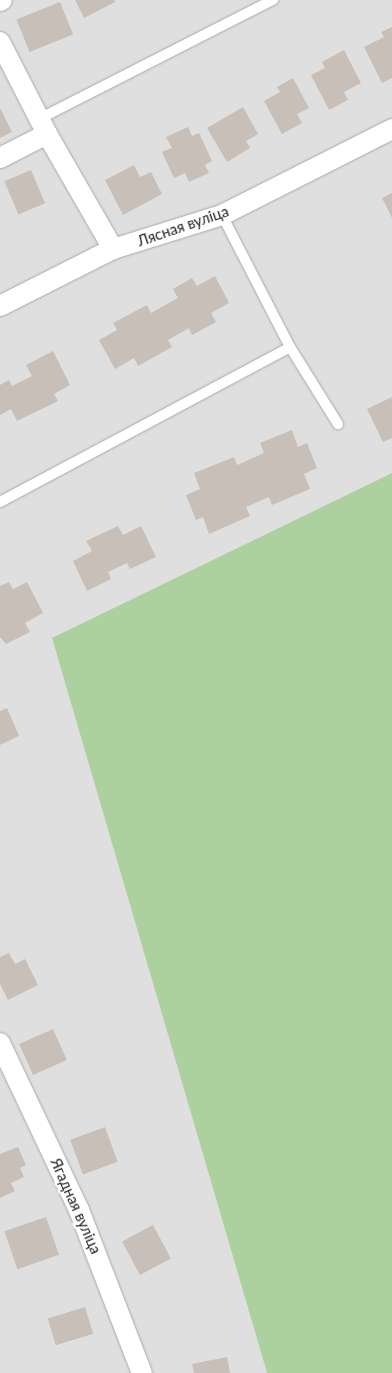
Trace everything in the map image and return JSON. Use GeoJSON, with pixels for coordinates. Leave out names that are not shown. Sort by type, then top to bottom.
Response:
{"type":"FeatureCollection","features":[{"type":"Feature","properties":{"kind":"street"},"geometry":{"type":"LineString","coordinates":[[0,42],[43,127],[113,249]]}},
{"type":"Feature","properties":{"kind":"street"},"geometry":{"type":"LineString","coordinates":[[0,158],[43,127]]}},
{"type":"Feature","properties":{"kind":"street","name":"Лясная вуліца"},"geometry":{"type":"LineString","coordinates":[[0,306],[113,249],[222,215],[392,129]]}},
{"type":"Feature","properties":{"kind":"street","name":"Ягадная вуліца"},"geometry":{"type":"LineString","coordinates":[[0,1043],[79,1210],[142,1373]]}},
{"type":"Feature","properties":{"kind":"lane"},"geometry":{"type":"LineString","coordinates":[[43,127],[273,0]]}},
{"type":"Feature","properties":{"kind":"lane"},"geometry":{"type":"LineString","coordinates":[[222,215],[290,347],[338,424]]}},
{"type":"Feature","properties":{"kind":"lane"},"geometry":{"type":"LineString","coordinates":[[0,502],[290,347]]}},
{"type":"Feature","properties":{"kind":"shaded area"},"geometry":{"type":"Polygon","coordinates":[[[0,0],[392,0],[392,473],[53,638],[267,1373],[0,1373],[0,0]]]}},
{"type":"Feature","properties":{"kind":"green space"},"geometry":{"type":"Polygon","coordinates":[[[392,473],[392,1373],[267,1373],[52,638],[392,473]]]}},
{"type":"Feature","properties":{"kind":"building"},"geometry":{"type":"Polygon","coordinates":[[[75,0],[114,0],[115,2],[84,18],[75,0]]]}},
{"type":"Feature","properties":{"kind":"building"},"geometry":{"type":"Polygon","coordinates":[[[60,2],[73,34],[30,52],[16,20],[60,2]]]}},
{"type":"Feature","properties":{"kind":"building"},"geometry":{"type":"Polygon","coordinates":[[[392,27],[392,78],[382,83],[364,47],[384,37],[381,32],[392,27]]]}},
{"type":"Feature","properties":{"kind":"building"},"geometry":{"type":"Polygon","coordinates":[[[344,50],[361,83],[344,92],[348,100],[329,110],[311,75],[325,68],[322,62],[344,50]]]}},
{"type":"Feature","properties":{"kind":"building"},"geometry":{"type":"Polygon","coordinates":[[[293,78],[309,108],[297,114],[302,123],[282,134],[264,101],[280,92],[277,87],[293,78]]]}},
{"type":"Feature","properties":{"kind":"building"},"geometry":{"type":"Polygon","coordinates":[[[243,107],[258,134],[246,141],[250,148],[227,162],[207,128],[243,107]]]}},
{"type":"Feature","properties":{"kind":"building"},"geometry":{"type":"Polygon","coordinates":[[[0,108],[12,132],[0,138],[0,108]]]}},
{"type":"Feature","properties":{"kind":"building"},"geometry":{"type":"Polygon","coordinates":[[[188,127],[192,136],[199,133],[212,161],[205,165],[209,173],[189,182],[185,173],[174,178],[162,152],[172,148],[166,137],[188,127]]]}},
{"type":"Feature","properties":{"kind":"building"},"geometry":{"type":"Polygon","coordinates":[[[134,165],[140,177],[151,172],[162,194],[123,215],[105,180],[134,165]]]}},
{"type":"Feature","properties":{"kind":"building"},"geometry":{"type":"Polygon","coordinates":[[[31,170],[45,203],[18,214],[4,181],[31,170]]]}},
{"type":"Feature","properties":{"kind":"building"},"geometry":{"type":"Polygon","coordinates":[[[392,193],[392,218],[382,198],[392,193]]]}},
{"type":"Feature","properties":{"kind":"building"},"geometry":{"type":"Polygon","coordinates":[[[215,276],[229,303],[211,313],[216,322],[192,335],[189,328],[168,340],[172,347],[138,366],[134,358],[115,369],[99,340],[117,330],[113,323],[147,305],[151,313],[178,298],[173,289],[192,278],[197,286],[215,276]]]}},
{"type":"Feature","properties":{"kind":"building"},"geometry":{"type":"Polygon","coordinates":[[[53,351],[70,385],[54,394],[58,401],[17,421],[11,409],[0,415],[0,385],[9,380],[12,386],[32,376],[26,365],[53,351]]]}},
{"type":"Feature","properties":{"kind":"building"},"geometry":{"type":"Polygon","coordinates":[[[392,397],[392,438],[383,442],[367,409],[392,397]]]}},
{"type":"Feature","properties":{"kind":"building"},"geometry":{"type":"Polygon","coordinates":[[[292,430],[298,447],[307,443],[317,468],[304,474],[310,489],[272,505],[269,497],[246,507],[250,516],[209,534],[203,517],[196,520],[186,495],[200,489],[194,473],[234,457],[237,465],[264,453],[260,443],[292,430]]]}},
{"type":"Feature","properties":{"kind":"building"},"geometry":{"type":"Polygon","coordinates":[[[118,526],[123,535],[141,526],[156,557],[130,569],[127,563],[108,572],[111,579],[87,591],[73,561],[92,551],[86,541],[118,526]]]}},
{"type":"Feature","properties":{"kind":"building"},"geometry":{"type":"Polygon","coordinates":[[[9,582],[13,589],[27,582],[43,613],[25,623],[30,632],[6,644],[0,637],[0,586],[9,582]]]}},
{"type":"Feature","properties":{"kind":"building"},"geometry":{"type":"Polygon","coordinates":[[[7,708],[19,736],[0,745],[0,711],[7,708]]]}},
{"type":"Feature","properties":{"kind":"building"},"geometry":{"type":"Polygon","coordinates":[[[9,953],[15,964],[25,959],[38,985],[8,1000],[0,984],[0,957],[9,953]]]}},
{"type":"Feature","properties":{"kind":"building"},"geometry":{"type":"Polygon","coordinates":[[[53,1029],[67,1060],[33,1075],[19,1044],[53,1029]]]}},
{"type":"Feature","properties":{"kind":"building"},"geometry":{"type":"Polygon","coordinates":[[[105,1127],[118,1162],[83,1174],[70,1140],[105,1127]]]}},
{"type":"Feature","properties":{"kind":"building"},"geometry":{"type":"Polygon","coordinates":[[[18,1147],[26,1165],[20,1168],[24,1177],[11,1183],[15,1191],[0,1198],[0,1154],[18,1147]]]}},
{"type":"Feature","properties":{"kind":"building"},"geometry":{"type":"Polygon","coordinates":[[[46,1217],[59,1255],[17,1269],[4,1231],[46,1217]]]}},
{"type":"Feature","properties":{"kind":"building"},"geometry":{"type":"Polygon","coordinates":[[[153,1225],[171,1259],[140,1275],[122,1241],[153,1225]]]}},
{"type":"Feature","properties":{"kind":"building"},"geometry":{"type":"Polygon","coordinates":[[[85,1307],[93,1334],[56,1345],[48,1318],[85,1307]]]}},
{"type":"Feature","properties":{"kind":"building"},"geometry":{"type":"Polygon","coordinates":[[[227,1357],[230,1373],[194,1373],[192,1364],[227,1357]]]}}]}
